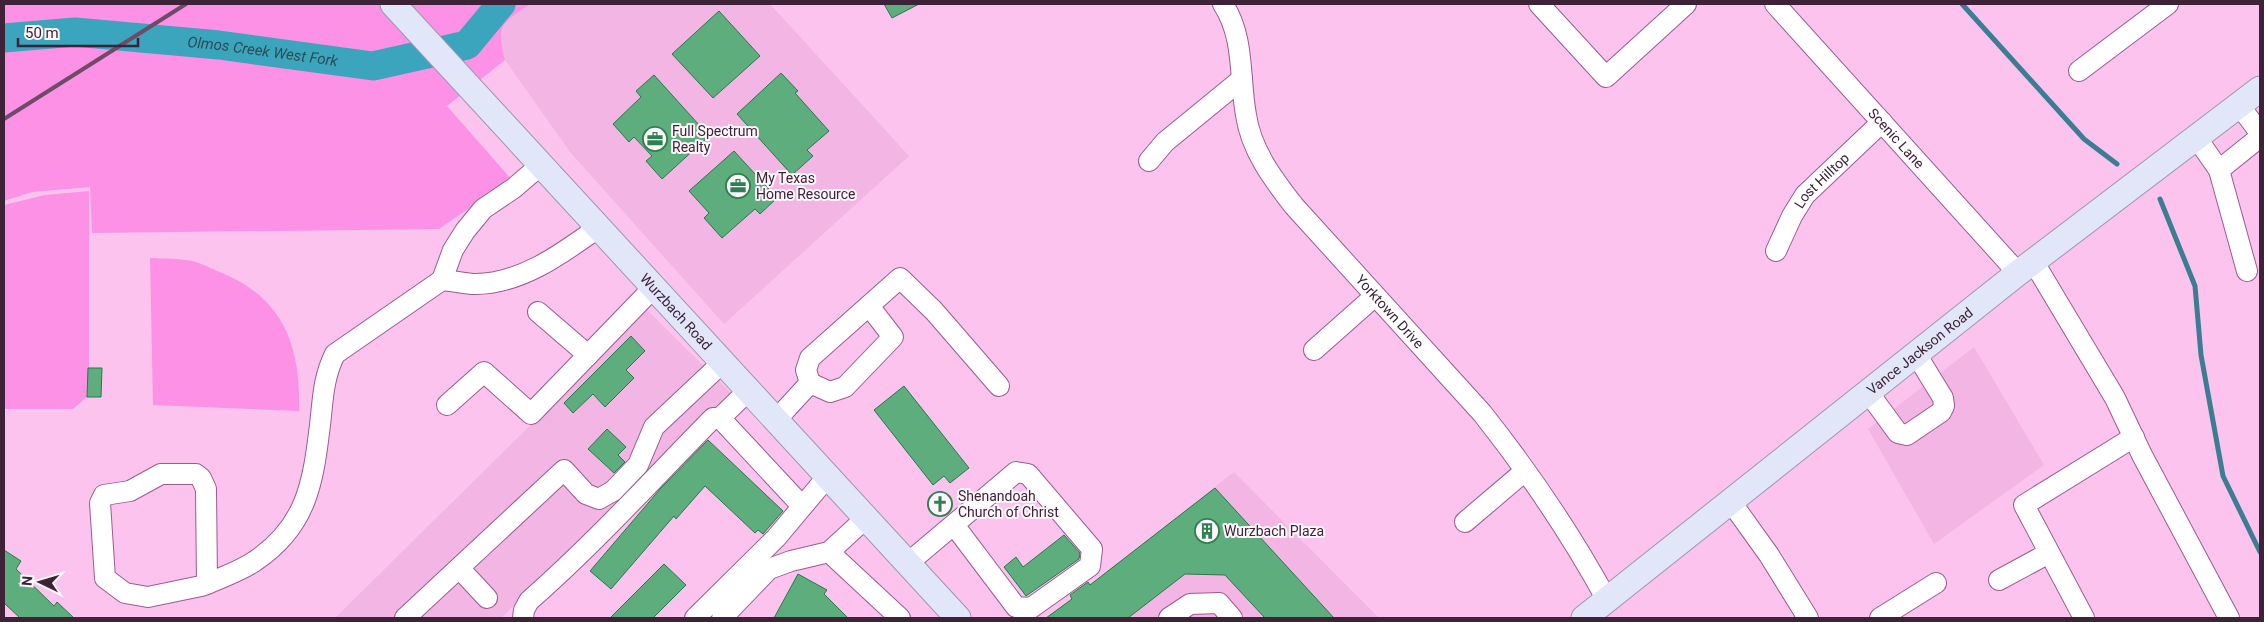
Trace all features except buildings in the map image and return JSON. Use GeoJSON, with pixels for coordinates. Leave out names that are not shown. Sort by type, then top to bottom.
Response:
{"type":"FeatureCollection","features":[{"type":"Feature","properties":{"kind":"main road","name":"Wurzbach Road"},"geometry":{"type":"LineString","coordinates":[[393,4],[655,286],[908,563],[951,616]]}},
{"type":"Feature","properties":{"kind":"main road","name":"Vance Jackson Road"},"geometry":{"type":"LineString","coordinates":[[1584,618],[2026,267],[2260,89]]}},
{"type":"Feature","properties":{"kind":"street","name":"Yorktown Drive"},"geometry":{"type":"LineString","coordinates":[[1223,4],[1229,13],[1237,35],[1246,117],[1260,159],[1272,178],[1294,206],[1482,413],[1587,562],[1607,600]]}},
{"type":"Feature","properties":{"kind":"street"},"geometry":{"type":"LineString","coordinates":[[1539,4],[1606,77],[1686,4]]}},
{"type":"Feature","properties":{"kind":"street","name":"Scenic Lane"},"geometry":{"type":"LineString","coordinates":[[1775,4],[1882,122],[2026,267],[2115,398],[2228,618]]}},
{"type":"Feature","properties":{"kind":"street"},"geometry":{"type":"LineString","coordinates":[[2079,71],[2168,4]]}},
{"type":"Feature","properties":{"kind":"street"},"geometry":{"type":"LineString","coordinates":[[1149,161],[1165,142],[1242,79]]}},
{"type":"Feature","properties":{"kind":"street"},"geometry":{"type":"LineString","coordinates":[[2239,105],[2260,133]]}},
{"type":"Feature","properties":{"kind":"street","name":"Lost Hilltop"},"geometry":{"type":"LineString","coordinates":[[1776,251],[1792,216],[1805,195],[1882,122]]}},
{"type":"Feature","properties":{"kind":"street"},"geometry":{"type":"LineString","coordinates":[[2219,170],[2260,137]]}},
{"type":"Feature","properties":{"kind":"street"},"geometry":{"type":"LineString","coordinates":[[2196,138],[2219,170],[2247,271]]}},
{"type":"Feature","properties":{"kind":"street"},"geometry":{"type":"LineString","coordinates":[[206,584],[206,490],[202,478],[196,474],[161,474],[130,491],[104,495],[100,504],[105,578],[125,593],[148,597],[206,584],[255,562],[287,534],[301,512],[314,468],[326,373],[335,354],[442,280],[452,250],[465,231],[483,209],[514,188],[534,157]]}},
{"type":"Feature","properties":{"kind":"street"},"geometry":{"type":"LineString","coordinates":[[442,280],[473,284],[494,281],[527,272],[551,260],[599,227]]}},
{"type":"Feature","properties":{"kind":"street"},"geometry":{"type":"LineString","coordinates":[[869,306],[893,336],[845,387],[830,392],[810,383],[806,370],[810,358],[900,278],[934,311],[999,386]]}},
{"type":"Feature","properties":{"kind":"street"},"geometry":{"type":"LineString","coordinates":[[447,405],[484,372],[531,414],[655,286]]}},
{"type":"Feature","properties":{"kind":"street"},"geometry":{"type":"LineString","coordinates":[[1314,350],[1375,296]]}},
{"type":"Feature","properties":{"kind":"street"},"geometry":{"type":"LineString","coordinates":[[538,312],[588,355]]}},
{"type":"Feature","properties":{"kind":"street"},"geometry":{"type":"LineString","coordinates":[[1868,392],[1901,435],[1907,435],[1941,412],[1944,406],[1943,398],[1916,354]]}},
{"type":"Feature","properties":{"kind":"street"},"geometry":{"type":"LineString","coordinates":[[405,618],[564,470],[586,494],[599,499],[613,492],[638,465],[654,427],[723,362]]}},
{"type":"Feature","properties":{"kind":"street"},"geometry":{"type":"LineString","coordinates":[[776,420],[810,383]]}},
{"type":"Feature","properties":{"kind":"street"},"geometry":{"type":"LineString","coordinates":[[523,618],[524,610],[529,601],[577,559],[713,418],[720,418],[749,390]]}},
{"type":"Feature","properties":{"kind":"street"},"geometry":{"type":"LineString","coordinates":[[720,418],[802,506]]}},
{"type":"Feature","properties":{"kind":"street"},"geometry":{"type":"LineString","coordinates":[[2084,618],[2024,505],[2134,437]]}},
{"type":"Feature","properties":{"kind":"street"},"geometry":{"type":"LineString","coordinates":[[908,563],[1016,472],[1028,474],[1092,549],[1090,566],[1031,608],[1016,607],[954,525]]}},
{"type":"Feature","properties":{"kind":"street"},"geometry":{"type":"LineString","coordinates":[[1465,522],[1525,472]]}},
{"type":"Feature","properties":{"kind":"street"},"geometry":{"type":"LineString","coordinates":[[695,618],[776,538],[828,476]]}},
{"type":"Feature","properties":{"kind":"street"},"geometry":{"type":"LineString","coordinates":[[1730,502],[1769,555],[1808,618]]}},
{"type":"Feature","properties":{"kind":"street"},"geometry":{"type":"LineString","coordinates":[[722,618],[769,569],[790,561],[829,552],[866,518]]}},
{"type":"Feature","properties":{"kind":"street"},"geometry":{"type":"LineString","coordinates":[[829,552],[900,618]]}},
{"type":"Feature","properties":{"kind":"street"},"geometry":{"type":"LineString","coordinates":[[1999,580],[2049,552]]}},
{"type":"Feature","properties":{"kind":"street"},"geometry":{"type":"LineString","coordinates":[[459,568],[486,598]]}},
{"type":"Feature","properties":{"kind":"street"},"geometry":{"type":"LineString","coordinates":[[1880,618],[1936,583]]}},
{"type":"Feature","properties":{"kind":"street"},"geometry":{"type":"LineString","coordinates":[[1168,618],[1190,604],[1219,603],[1232,618]]}},
{"type":"Feature","properties":{"kind":"shaded area"},"geometry":{"type":"Polygon","coordinates":[[[4,4],[530,4],[513,16],[501,32],[505,60],[447,106],[511,179],[439,229],[92,233],[90,187],[32,192],[4,201],[4,4]]]}},
{"type":"Feature","properties":{"kind":"shaded area"},"geometry":{"type":"Polygon","coordinates":[[[530,4],[770,4],[909,156],[724,324],[570,152],[505,60],[499,40],[507,19],[530,4]]]}},
{"type":"Feature","properties":{"kind":"shaded area"},"geometry":{"type":"Polygon","coordinates":[[[89,191],[89,395],[73,409],[4,409],[4,205],[45,195],[89,191]]]}},
{"type":"Feature","properties":{"kind":"shaded area"},"geometry":{"type":"Polygon","coordinates":[[[150,258],[187,260],[204,265],[240,281],[258,294],[284,326],[291,344],[299,387],[299,411],[153,405],[150,258]]]}},
{"type":"Feature","properties":{"kind":"shaded area"},"geometry":{"type":"Polygon","coordinates":[[[647,310],[731,393],[501,618],[335,618],[647,310]]]}},
{"type":"Feature","properties":{"kind":"shaded area"},"geometry":{"type":"Polygon","coordinates":[[[1974,347],[2044,465],[1934,544],[1868,429],[1974,347]]]}},
{"type":"Feature","properties":{"kind":"shaded area","name":"Wurzbach Plaza"},"geometry":{"type":"Polygon","coordinates":[[[1234,472],[1379,618],[1048,618],[1234,472]]]}},
{"type":"Feature","properties":{"kind":"waterway","name":"Olmos Creek West Fork"},"geometry":{"type":"LineString","coordinates":[[4,38],[75,32],[219,45],[373,66],[467,45],[501,4]]}},
{"type":"Feature","properties":{"kind":"waterway"},"geometry":{"type":"LineString","coordinates":[[1962,4],[2084,139],[2117,164]]}},
{"type":"Feature","properties":{"kind":"waterway"},"geometry":{"type":"LineString","coordinates":[[2160,199],[2195,286],[2201,355],[2223,476],[2260,552]]}},
{"type":"Feature","properties":{"kind":"railway"},"geometry":{"type":"LineString","coordinates":[[4,119],[186,4]]}},
{"type":"Feature","properties":{"kind":"place","name":"Full Spectrum Realty"},"geometry":{"type":"Point","coordinates":[655,139]}},
{"type":"Feature","properties":{"kind":"place","name":"My Texas Home Resource"},"geometry":{"type":"Point","coordinates":[738,186]}},
{"type":"Feature","properties":{"kind":"place","name":"Shenandoah Church of Christ"},"geometry":{"type":"Point","coordinates":[940,504]}},
{"type":"Feature","properties":{"kind":"place","name":"Wurzbach Plaza"},"geometry":{"type":"Point","coordinates":[1207,531]}}]}
